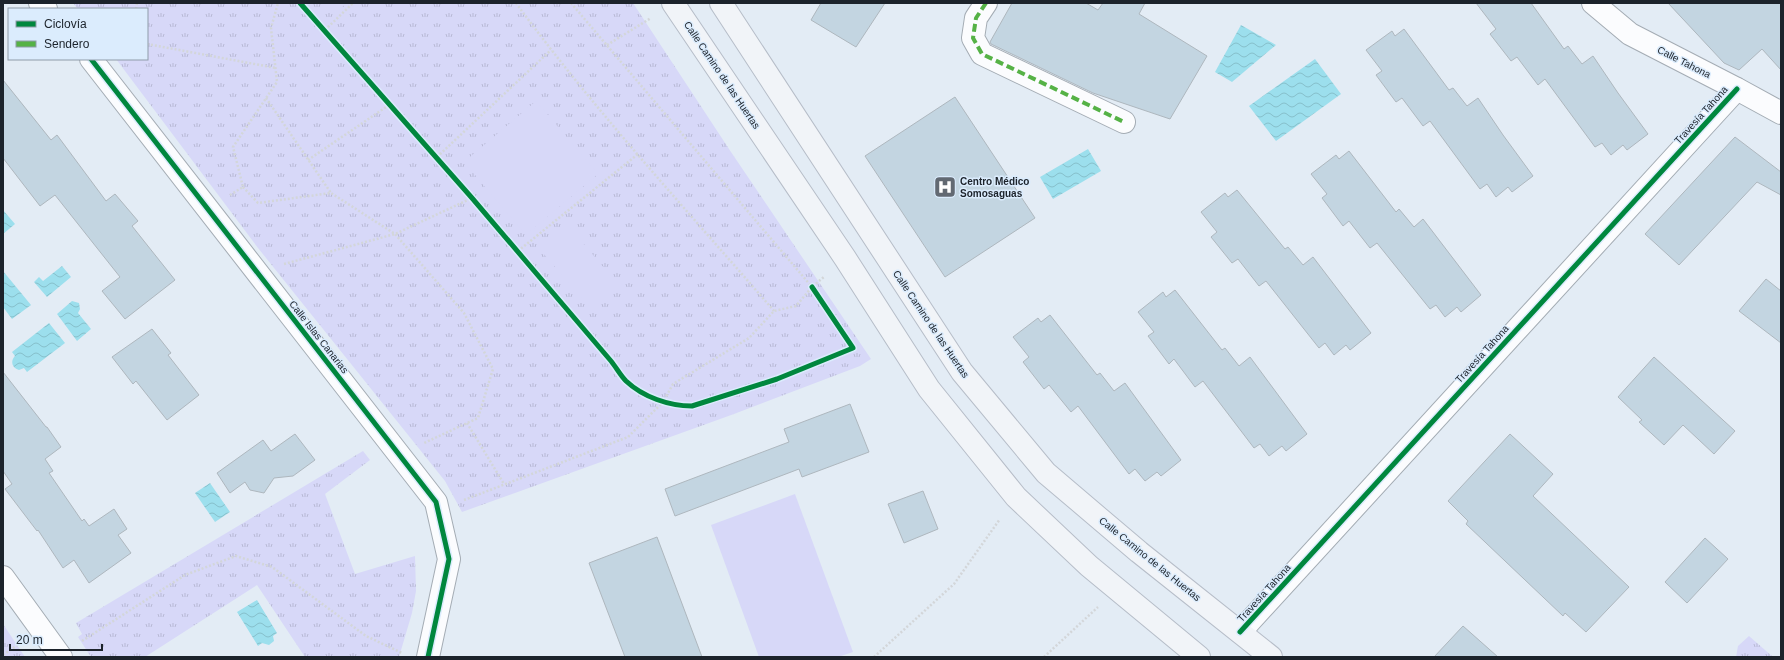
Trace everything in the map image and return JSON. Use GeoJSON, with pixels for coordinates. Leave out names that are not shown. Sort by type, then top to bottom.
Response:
{"type":"FeatureCollection","features":[{"type":"Feature","properties":{"kind":"main road","name":"Calle Camino de las Huertas"},"geometry":{"type":"LineString","coordinates":[[720,3],[962,372],[1046,473],[1139,552],[1271,657]]}},
{"type":"Feature","properties":{"kind":"main road","name":"Calle Camino de las Huertas"},"geometry":{"type":"LineString","coordinates":[[674,4],[841,252],[929,388],[1016,497],[1089,566],[1199,657]]}},
{"type":"Feature","properties":{"kind":"street"},"geometry":{"type":"LineString","coordinates":[[986,3],[976,18],[973,38],[982,54],[1124,122]]}},
{"type":"Feature","properties":{"kind":"street","name":"Calle Tahona"},"geometry":{"type":"LineString","coordinates":[[1593,3],[1630,34],[1737,88],[1781,113]]}},
{"type":"Feature","properties":{"kind":"street","name":"Calle Islas Canarias"},"geometry":{"type":"LineString","coordinates":[[92,60],[436,502],[449,559],[428,657]]}},
{"type":"Feature","properties":{"kind":"street","name":"Travesía Tahona"},"geometry":{"type":"LineString","coordinates":[[1240,632],[1737,88]]}},
{"type":"Feature","properties":{"kind":"street"},"geometry":{"type":"LineString","coordinates":[[3,577],[60,656]]}},
{"type":"Feature","properties":{"kind":"path"},"geometry":{"type":"LineString","coordinates":[[278,3],[270,28],[277,82],[234,147],[243,187],[258,203],[331,193]]}},
{"type":"Feature","properties":{"kind":"path"},"geometry":{"type":"LineString","coordinates":[[324,30],[354,3]]}},
{"type":"Feature","properties":{"kind":"path"},"geometry":{"type":"LineString","coordinates":[[516,3],[551,50],[638,154],[774,311]]}},
{"type":"Feature","properties":{"kind":"path"},"geometry":{"type":"LineString","coordinates":[[571,3],[816,293]]}},
{"type":"Feature","properties":{"kind":"path"},"geometry":{"type":"LineString","coordinates":[[607,45],[674,4]]}},
{"type":"Feature","properties":{"kind":"path"},"geometry":{"type":"LineString","coordinates":[[320,24],[330,36]]}},
{"type":"Feature","properties":{"kind":"path"},"geometry":{"type":"LineString","coordinates":[[148,44],[276,68]]}},
{"type":"Feature","properties":{"kind":"path"},"geometry":{"type":"LineString","coordinates":[[437,157],[551,50]]}},
{"type":"Feature","properties":{"kind":"path"},"geometry":{"type":"LineString","coordinates":[[266,98],[331,193],[395,234],[464,313],[493,369],[478,418],[440,434],[400,456]]}},
{"type":"Feature","properties":{"kind":"path"},"geometry":{"type":"LineString","coordinates":[[384,99],[394,111]]}},
{"type":"Feature","properties":{"kind":"path"},"geometry":{"type":"LineString","coordinates":[[308,160],[389,105]]}},
{"type":"Feature","properties":{"kind":"path"},"geometry":{"type":"LineString","coordinates":[[431,151],[442,162]]}},
{"type":"Feature","properties":{"kind":"path"},"geometry":{"type":"LineString","coordinates":[[518,251],[638,154]]}},
{"type":"Feature","properties":{"kind":"path"},"geometry":{"type":"LineString","coordinates":[[207,208],[243,187]]}},
{"type":"Feature","properties":{"kind":"path"},"geometry":{"type":"LineString","coordinates":[[467,192],[478,204]]}},
{"type":"Feature","properties":{"kind":"path"},"geometry":{"type":"LineString","coordinates":[[256,271],[395,234],[472,198]]}},
{"type":"Feature","properties":{"kind":"path"},"geometry":{"type":"LineString","coordinates":[[513,245],[523,257]]}},
{"type":"Feature","properties":{"kind":"path"},"geometry":{"type":"LineString","coordinates":[[438,511],[504,484],[628,437],[663,402],[673,384],[749,338],[774,311],[796,306],[812,287]]}},
{"type":"Feature","properties":{"kind":"path"},"geometry":{"type":"LineString","coordinates":[[467,423],[504,484]]}},
{"type":"Feature","properties":{"kind":"path"},"geometry":{"type":"LineString","coordinates":[[874,657],[954,584],[1016,497]]}},
{"type":"Feature","properties":{"kind":"path"},"geometry":{"type":"LineString","coordinates":[[60,656],[186,575],[236,556],[272,567],[366,636],[404,654]]}},
{"type":"Feature","properties":{"kind":"path"},"geometry":{"type":"LineString","coordinates":[[1044,657],[1117,590]]}},
{"type":"Feature","properties":{"kind":"green space"},"geometry":{"type":"Polygon","coordinates":[[[73,3],[633,3],[731,152],[871,359],[860,366],[734,414],[462,512],[445,481],[258,248],[117,60],[148,60],[148,8],[77,8],[73,3]]]}},
{"type":"Feature","properties":{"kind":"green space"},"geometry":{"type":"Polygon","coordinates":[[[326,3],[347,3],[335,13],[326,3]]]}},
{"type":"Feature","properties":{"kind":"green space"},"geometry":{"type":"Polygon","coordinates":[[[536,101],[598,174],[526,235],[464,162],[536,101]]]}},
{"type":"Feature","properties":{"kind":"green space"},"geometry":{"type":"Polygon","coordinates":[[[570,228],[616,282],[589,306],[542,252],[570,228]]]}},
{"type":"Feature","properties":{"kind":"green space"},"geometry":{"type":"Polygon","coordinates":[[[363,451],[370,460],[325,494],[355,574],[415,556],[416,591],[412,613],[399,657],[305,657],[257,585],[145,657],[91,657],[78,637],[82,634],[76,623],[363,451]]]}},
{"type":"Feature","properties":{"kind":"green space"},"geometry":{"type":"Polygon","coordinates":[[[795,494],[853,652],[838,657],[759,657],[711,525],[795,494]]]}},
{"type":"Feature","properties":{"kind":"green space"},"geometry":{"type":"Polygon","coordinates":[[[3,624],[25,657],[3,657],[3,624]]]}},
{"type":"Feature","properties":{"kind":"green space"},"geometry":{"type":"Polygon","coordinates":[[[1749,636],[1773,657],[1736,657],[1738,646],[1749,636]]]}},
{"type":"Feature","properties":{"kind":"water"},"geometry":{"type":"Polygon","coordinates":[[[1241,25],[1276,45],[1232,82],[1215,72],[1241,25]]]}},
{"type":"Feature","properties":{"kind":"water"},"geometry":{"type":"Polygon","coordinates":[[[1315,59],[1341,94],[1276,141],[1249,106],[1315,59]]]}},
{"type":"Feature","properties":{"kind":"water"},"geometry":{"type":"Polygon","coordinates":[[[1088,149],[1101,171],[1053,199],[1040,177],[1088,149]]]}},
{"type":"Feature","properties":{"kind":"water"},"geometry":{"type":"Polygon","coordinates":[[[3,210],[15,224],[3,234],[3,210]]]}},
{"type":"Feature","properties":{"kind":"water"},"geometry":{"type":"Polygon","coordinates":[[[62,266],[71,277],[47,297],[34,282],[39,277],[43,281],[62,266]]]}},
{"type":"Feature","properties":{"kind":"water"},"geometry":{"type":"Polygon","coordinates":[[[3,271],[31,305],[12,319],[3,307],[3,271]]]}},
{"type":"Feature","properties":{"kind":"water"},"geometry":{"type":"Polygon","coordinates":[[[72,301],[79,303],[80,309],[78,313],[91,329],[77,341],[57,314],[72,301]]]}},
{"type":"Feature","properties":{"kind":"water"},"geometry":{"type":"Polygon","coordinates":[[[49,323],[65,343],[27,372],[24,368],[19,370],[15,368],[12,362],[15,356],[12,352],[49,323]]]}},
{"type":"Feature","properties":{"kind":"water"},"geometry":{"type":"Polygon","coordinates":[[[210,483],[230,512],[215,522],[195,493],[210,483]]]}},
{"type":"Feature","properties":{"kind":"water"},"geometry":{"type":"Polygon","coordinates":[[[257,600],[277,633],[273,636],[274,641],[269,645],[262,643],[258,646],[237,612],[257,600]]]}},
{"type":"Feature","properties":{"kind":"building"},"geometry":{"type":"Polygon","coordinates":[[[821,3],[885,3],[856,47],[811,20],[821,3]]]}},
{"type":"Feature","properties":{"kind":"building"},"geometry":{"type":"Polygon","coordinates":[[[1012,3],[1086,3],[1098,10],[1103,3],[1145,3],[1139,14],[1207,56],[1170,119],[1093,93],[991,44],[990,42],[1012,3]]]}},
{"type":"Feature","properties":{"kind":"building"},"geometry":{"type":"Polygon","coordinates":[[[1476,3],[1531,3],[1564,49],[1568,46],[1582,64],[1593,56],[1648,134],[1627,150],[1623,145],[1611,155],[1602,143],[1595,147],[1545,79],[1538,85],[1517,57],[1511,61],[1490,34],[1496,29],[1476,3]]]}},
{"type":"Feature","properties":{"kind":"building"},"geometry":{"type":"Polygon","coordinates":[[[1668,3],[1781,3],[1781,70],[1762,49],[1739,70],[1724,63],[1668,3]]]}},
{"type":"Feature","properties":{"kind":"building"},"geometry":{"type":"Polygon","coordinates":[[[1404,29],[1449,90],[1453,88],[1467,106],[1478,98],[1533,176],[1512,192],[1508,187],[1496,197],[1487,184],[1480,189],[1430,121],[1423,126],[1402,98],[1396,102],[1376,75],[1382,71],[1366,50],[1392,31],[1395,36],[1404,29]]]}},
{"type":"Feature","properties":{"kind":"building"},"geometry":{"type":"Polygon","coordinates":[[[3,80],[51,140],[57,135],[106,201],[115,194],[138,221],[132,226],[175,280],[125,319],[102,291],[120,277],[55,195],[40,206],[3,158],[3,80]]]}},
{"type":"Feature","properties":{"kind":"building"},"geometry":{"type":"Polygon","coordinates":[[[955,97],[1035,218],[945,277],[865,156],[955,97]]]}},
{"type":"Feature","properties":{"kind":"building"},"geometry":{"type":"Polygon","coordinates":[[[1735,137],[1781,172],[1781,195],[1757,182],[1679,265],[1645,234],[1735,137]]]}},
{"type":"Feature","properties":{"kind":"building"},"geometry":{"type":"Polygon","coordinates":[[[1349,151],[1396,212],[1399,209],[1414,227],[1423,219],[1481,295],[1461,312],[1457,307],[1445,317],[1436,305],[1430,309],[1377,243],[1370,248],[1349,221],[1343,226],[1322,198],[1327,194],[1311,174],[1336,155],[1339,159],[1349,151]]]}},
{"type":"Feature","properties":{"kind":"building"},"geometry":{"type":"Polygon","coordinates":[[[1237,190],[1285,249],[1288,247],[1303,265],[1313,257],[1371,333],[1350,350],[1346,345],[1334,355],[1325,343],[1319,348],[1266,281],[1259,286],[1238,259],[1232,263],[1211,237],[1217,232],[1201,212],[1225,193],[1228,197],[1237,190]]]}},
{"type":"Feature","properties":{"kind":"building"},"geometry":{"type":"Polygon","coordinates":[[[1766,279],[1781,291],[1781,343],[1739,311],[1766,279]]]}},
{"type":"Feature","properties":{"kind":"building"},"geometry":{"type":"Polygon","coordinates":[[[1175,290],[1222,350],[1225,348],[1239,366],[1250,357],[1307,434],[1286,451],[1282,446],[1269,456],[1260,444],[1254,448],[1203,381],[1195,387],[1174,359],[1169,364],[1148,336],[1154,332],[1138,312],[1163,292],[1166,297],[1175,290]]]}},
{"type":"Feature","properties":{"kind":"building"},"geometry":{"type":"Polygon","coordinates":[[[1050,315],[1097,375],[1100,373],[1114,391],[1125,383],[1181,460],[1161,476],[1157,472],[1145,481],[1135,469],[1129,474],[1078,406],[1071,412],[1049,385],[1044,389],[1023,362],[1029,357],[1013,337],[1038,318],[1041,322],[1050,315]]]}},
{"type":"Feature","properties":{"kind":"building"},"geometry":{"type":"Polygon","coordinates":[[[152,329],[171,353],[168,355],[199,395],[167,420],[136,381],[133,384],[112,357],[152,329]]]}},
{"type":"Feature","properties":{"kind":"building"},"geometry":{"type":"Polygon","coordinates":[[[1654,357],[1735,431],[1714,454],[1683,425],[1664,445],[1639,422],[1642,420],[1618,397],[1654,357]]]}},
{"type":"Feature","properties":{"kind":"building"},"geometry":{"type":"Polygon","coordinates":[[[3,372],[61,447],[45,459],[53,471],[49,473],[82,521],[84,519],[89,526],[114,509],[127,529],[118,535],[131,553],[89,583],[74,560],[63,568],[38,530],[37,531],[5,489],[12,484],[3,471],[3,372]]]}},
{"type":"Feature","properties":{"kind":"building"},"geometry":{"type":"Polygon","coordinates":[[[850,404],[869,452],[802,477],[799,469],[675,516],[665,489],[789,442],[784,429],[850,404]]]}},
{"type":"Feature","properties":{"kind":"building"},"geometry":{"type":"Polygon","coordinates":[[[295,434],[315,460],[293,476],[274,478],[264,493],[250,490],[245,482],[230,493],[217,473],[263,440],[271,451],[295,434]]]}},
{"type":"Feature","properties":{"kind":"building"},"geometry":{"type":"Polygon","coordinates":[[[1510,434],[1553,474],[1533,496],[1629,587],[1586,632],[1565,613],[1563,616],[1466,524],[1468,521],[1448,501],[1510,434]]]}},
{"type":"Feature","properties":{"kind":"building"},"geometry":{"type":"Polygon","coordinates":[[[923,491],[938,529],[904,543],[888,504],[923,491]]]}},
{"type":"Feature","properties":{"kind":"building"},"geometry":{"type":"Polygon","coordinates":[[[657,537],[702,657],[625,657],[589,563],[657,537]]]}},
{"type":"Feature","properties":{"kind":"building"},"geometry":{"type":"Polygon","coordinates":[[[1705,538],[1728,559],[1687,603],[1665,582],[1705,538]]]}},
{"type":"Feature","properties":{"kind":"building"},"geometry":{"type":"Polygon","coordinates":[[[1463,626],[1498,657],[1434,657],[1463,626]]]}},
{"type":"Feature","properties":{"kind":"marked path"},"geometry":{"type":"LineString","coordinates":[[986,3],[976,18],[973,38],[982,54],[1124,122]]}},
{"type":"Feature","properties":{"kind":"cycle path"},"geometry":{"type":"LineString","coordinates":[[300,3],[472,198],[611,361],[624,379],[640,392],[657,400],[683,406],[692,406],[777,379],[853,348],[812,287]]}},
{"type":"Feature","properties":{"kind":"cycle path"},"geometry":{"type":"LineString","coordinates":[[92,60],[436,502],[449,559],[428,657]]}},
{"type":"Feature","properties":{"kind":"cycle path"},"geometry":{"type":"LineString","coordinates":[[1240,632],[1737,89]]}},
{"type":"Feature","properties":{"kind":"place","name":"Centro Médico Somosaguas"},"geometry":{"type":"Point","coordinates":[945,187]}}]}
